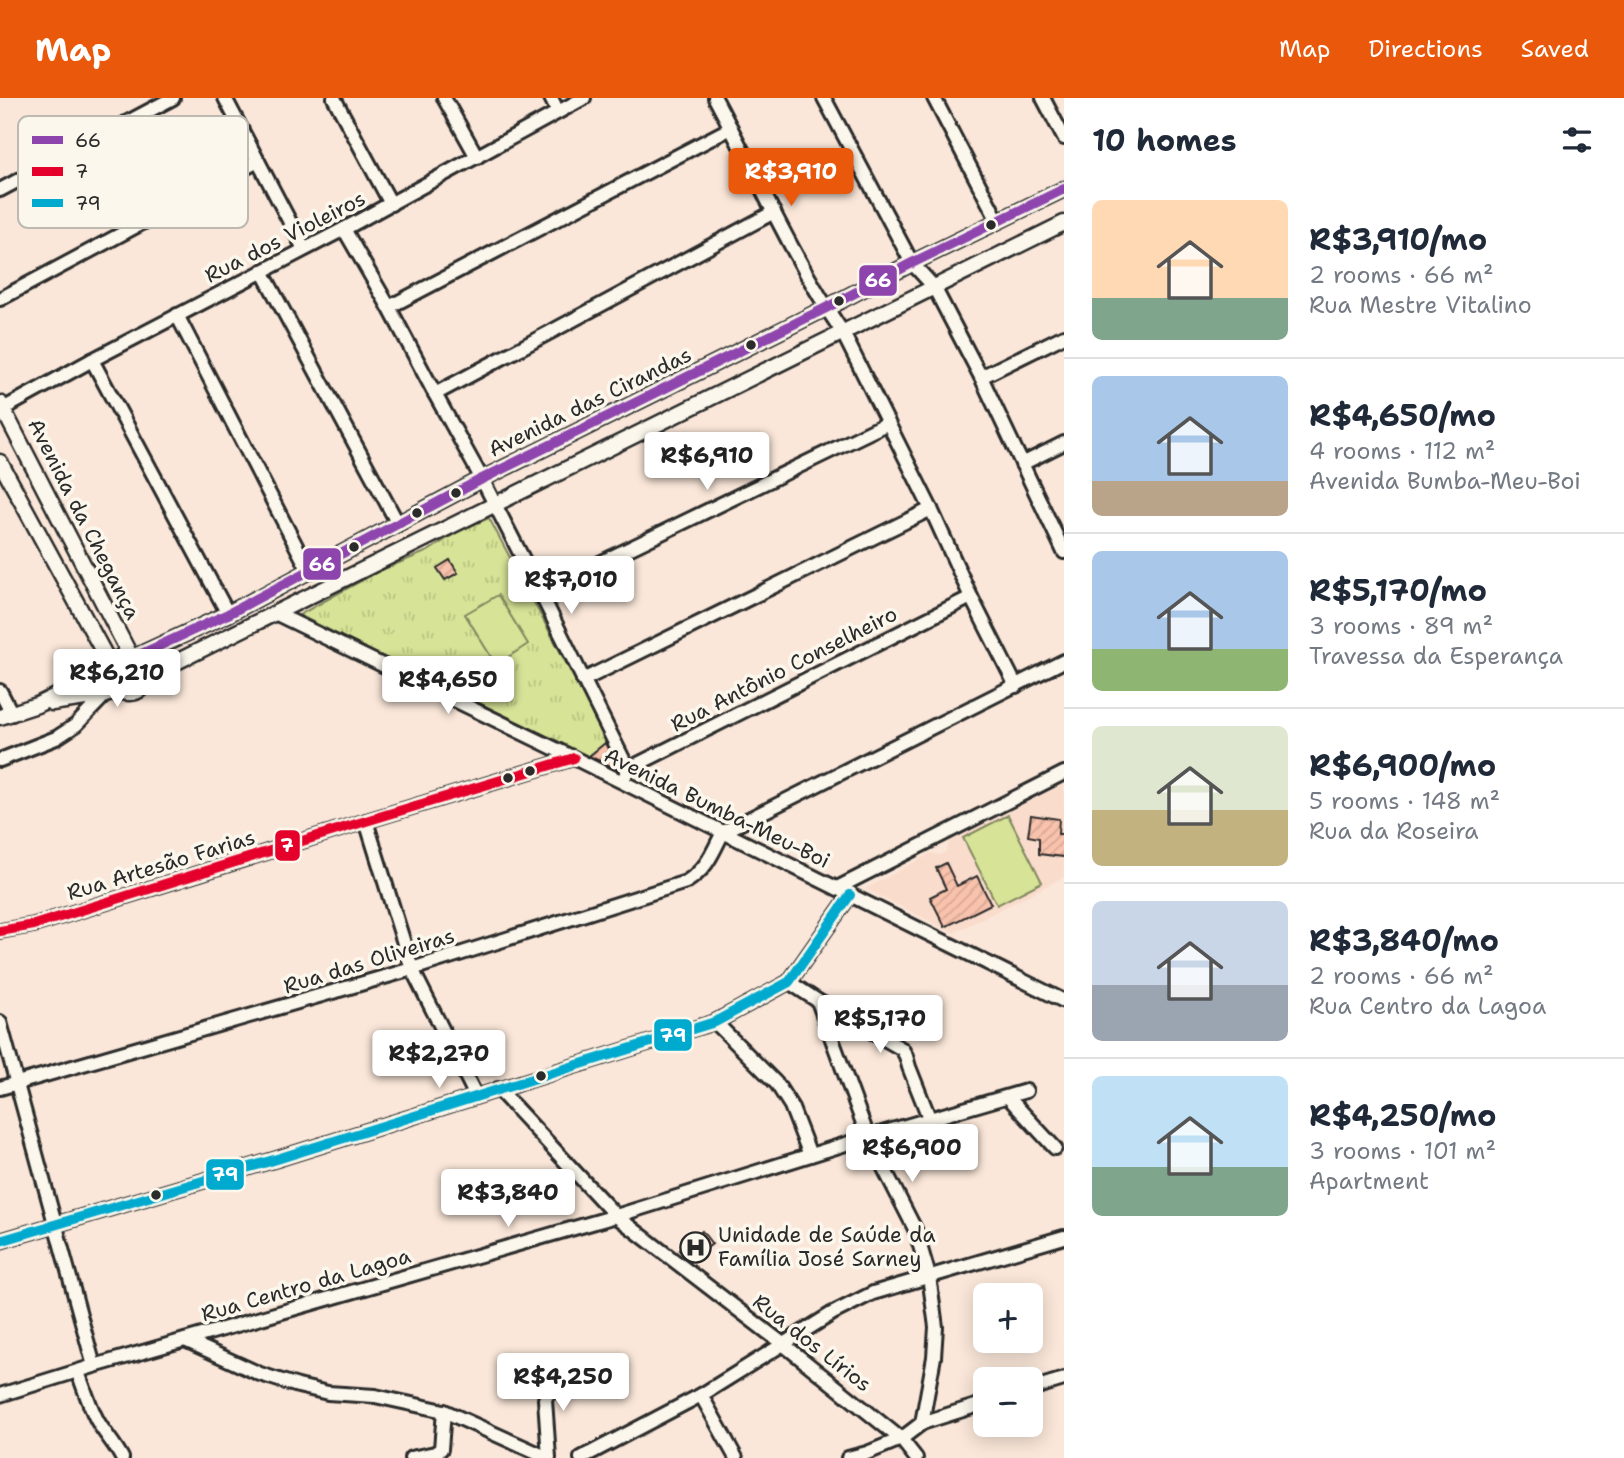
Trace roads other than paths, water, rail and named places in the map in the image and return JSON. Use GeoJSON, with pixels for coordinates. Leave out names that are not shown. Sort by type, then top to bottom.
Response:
{"type":"FeatureCollection","features":[{"type":"Feature","properties":{"kind":"street"},"geometry":{"type":"LineString","coordinates":[[139,116],[173,98]]}},
{"type":"Feature","properties":{"kind":"street"},"geometry":{"type":"LineString","coordinates":[[225,98],[234,116]]}},
{"type":"Feature","properties":{"kind":"street"},"geometry":{"type":"LineString","coordinates":[[334,98],[391,204]]}},
{"type":"Feature","properties":{"kind":"street"},"geometry":{"type":"LineString","coordinates":[[444,98],[477,157]]}},
{"type":"Feature","properties":{"kind":"street"},"geometry":{"type":"LineString","coordinates":[[551,98],[558,112]]}},
{"type":"Feature","properties":{"kind":"street","name":"Rua dos Violeiros"},"geometry":{"type":"LineString","coordinates":[[3,415],[92,360],[391,204],[584,98]]}},
{"type":"Feature","properties":{"kind":"street"},"geometry":{"type":"LineString","coordinates":[[715,98],[826,308],[842,332],[1016,686]]}},
{"type":"Feature","properties":{"kind":"street"},"geometry":{"type":"LineString","coordinates":[[824,98],[912,263],[934,288],[981,377],[1064,552]]}},
{"type":"Feature","properties":{"kind":"street"},"geometry":{"type":"LineString","coordinates":[[934,98],[998,221]]}},
{"type":"Feature","properties":{"kind":"street"},"geometry":{"type":"LineString","coordinates":[[1043,98],[1064,138]]}},
{"type":"Feature","properties":{"kind":"street"},"geometry":{"type":"LineString","coordinates":[[389,307],[731,128]]}},
{"type":"Feature","properties":{"kind":"street"},"geometry":{"type":"LineString","coordinates":[[248,142],[304,249]]}},
{"type":"Feature","properties":{"kind":"street"},"geometry":{"type":"LineString","coordinates":[[248,166],[258,161]]}},
{"type":"Feature","properties":{"kind":"street"},"geometry":{"type":"LineString","coordinates":[[0,190],[18,180]]}},
{"type":"Feature","properties":{"kind":"street","name":"Avenida das Cirandas"},"geometry":{"type":"LineString","coordinates":[[134,656],[228,614],[482,479],[1064,189]]}},
{"type":"Feature","properties":{"kind":"street"},"geometry":{"type":"LineString","coordinates":[[435,394],[774,212]]}},
{"type":"Feature","properties":{"kind":"street"},"geometry":{"type":"LineString","coordinates":[[148,676],[1064,223]]}},
{"type":"Feature","properties":{"kind":"street"},"geometry":{"type":"LineString","coordinates":[[0,299],[133,228]]}},
{"type":"Feature","properties":{"kind":"street"},"geometry":{"type":"LineString","coordinates":[[344,229],[482,479],[540,592],[628,769],[622,783]]}},
{"type":"Feature","properties":{"kind":"street"},"geometry":{"type":"LineString","coordinates":[[262,271],[398,524]]}},
{"type":"Feature","properties":{"kind":"street"},"geometry":{"type":"LineString","coordinates":[[177,315],[309,570]]}},
{"type":"Feature","properties":{"kind":"street"},"geometry":{"type":"LineString","coordinates":[[981,377],[1064,336]]}},
{"type":"Feature","properties":{"kind":"street"},"geometry":{"type":"LineString","coordinates":[[92,360],[228,614]]}},
{"type":"Feature","properties":{"kind":"street","name":"Avenida da Chegança"},"geometry":{"type":"LineString","coordinates":[[3,415],[134,656]]}},
{"type":"Feature","properties":{"kind":"street"},"geometry":{"type":"LineString","coordinates":[[540,592],[888,423]]}},
{"type":"Feature","properties":{"kind":"street"},"geometry":{"type":"LineString","coordinates":[[1022,464],[1064,443]]}},
{"type":"Feature","properties":{"kind":"street","name":"Avenida da Chegança"},"geometry":{"type":"LineString","coordinates":[[0,462],[111,667]]}},
{"type":"Feature","properties":{"kind":"street"},"geometry":{"type":"LineString","coordinates":[[583,680],[931,509]]}},
{"type":"Feature","properties":{"kind":"street","name":"Rua Antônio Conselheiro"},"geometry":{"type":"LineString","coordinates":[[628,769],[971,597]]}},
{"type":"Feature","properties":{"kind":"street","name":"Avenida Bumba-Meu-Boi"},"geometry":{"type":"LineString","coordinates":[[277,614],[1064,1001]]}},
{"type":"Feature","properties":{"kind":"street"},"geometry":{"type":"LineString","coordinates":[[37,705],[119,691],[137,692],[143,687],[148,676],[142,660],[134,656],[121,656],[115,661],[109,675],[119,691]]}},
{"type":"Feature","properties":{"kind":"street"},"geometry":{"type":"LineString","coordinates":[[723,832],[1064,662]]}},
{"type":"Feature","properties":{"kind":"street"},"geometry":{"type":"LineString","coordinates":[[0,691],[6,716],[37,705],[111,667]]}},
{"type":"Feature","properties":{"kind":"street"},"geometry":{"type":"LineString","coordinates":[[0,760],[56,738],[76,725],[104,695]]}},
{"type":"Feature","properties":{"kind":"street","name":"Rua Artesão Farias"},"geometry":{"type":"LineString","coordinates":[[0,931],[34,925],[574,758]]}},
{"type":"Feature","properties":{"kind":"street"},"geometry":{"type":"LineString","coordinates":[[837,888],[1064,773]]}},
{"type":"Feature","properties":{"kind":"street"},"geometry":{"type":"LineString","coordinates":[[366,821],[412,969],[476,1096]]}},
{"type":"Feature","properties":{"kind":"street","name":"Rua das Oliveiras"},"geometry":{"type":"LineString","coordinates":[[0,1088],[412,969],[686,882],[706,866],[723,832]]}},
{"type":"Feature","properties":{"kind":"street"},"geometry":{"type":"LineString","coordinates":[[0,1241],[277,1159],[715,1021],[789,982],[850,895]]}},
{"type":"Feature","properties":{"kind":"street"},"geometry":{"type":"LineString","coordinates":[[789,982],[902,1049],[930,1120]]}},
{"type":"Feature","properties":{"kind":"street"},"geometry":{"type":"LineString","coordinates":[[818,1001],[868,1137],[915,1229],[929,1276],[936,1327],[934,1357],[922,1423]]}},
{"type":"Feature","properties":{"kind":"street"},"geometry":{"type":"LineString","coordinates":[[715,1021],[777,1084],[791,1106],[810,1155]]}},
{"type":"Feature","properties":{"kind":"street"},"geometry":{"type":"LineString","coordinates":[[0,1022],[94,1366]]}},
{"type":"Feature","properties":{"kind":"street","name":"Rua dos Lírios"},"geometry":{"type":"LineString","coordinates":[[498,1089],[617,1216],[901,1439],[916,1458]]}},
{"type":"Feature","properties":{"kind":"street","name":"Rua Centro da Lagoa"},"geometry":{"type":"LineString","coordinates":[[0,1395],[617,1216],[868,1137],[1026,1091]]}},
{"type":"Feature","properties":{"kind":"street"},"geometry":{"type":"LineString","coordinates":[[1008,1097],[1055,1148]]}},
{"type":"Feature","properties":{"kind":"street"},"geometry":{"type":"LineString","coordinates":[[581,1458],[701,1395],[833,1313],[862,1298],[1064,1237]]}},
{"type":"Feature","properties":{"kind":"street"},"geometry":{"type":"LineString","coordinates":[[185,1340],[260,1374],[298,1386],[328,1393],[375,1396],[444,1411],[548,1458],[545,1399],[558,1388],[562,1373]]}},
{"type":"Feature","properties":{"kind":"street"},"geometry":{"type":"LineString","coordinates":[[78,1372],[95,1417],[122,1458]]}},
{"type":"Feature","properties":{"kind":"street"},"geometry":{"type":"LineString","coordinates":[[1043,1385],[1064,1378]]}},
{"type":"Feature","properties":{"kind":"street"},"geometry":{"type":"LineString","coordinates":[[701,1395],[736,1458]]}},
{"type":"Feature","properties":{"kind":"street"},"geometry":{"type":"LineString","coordinates":[[848,1458],[901,1439],[922,1423],[973,1407]]}},
{"type":"Feature","properties":{"kind":"street"},"geometry":{"type":"LineString","coordinates":[[411,1458],[435,1453],[441,1448],[444,1411]]}},
{"type":"Feature","properties":{"kind":"place","name":"Unidade de Saúde da Família José Sarney"},"geometry":{"type":"Point","coordinates":[695,1247]}}]}
